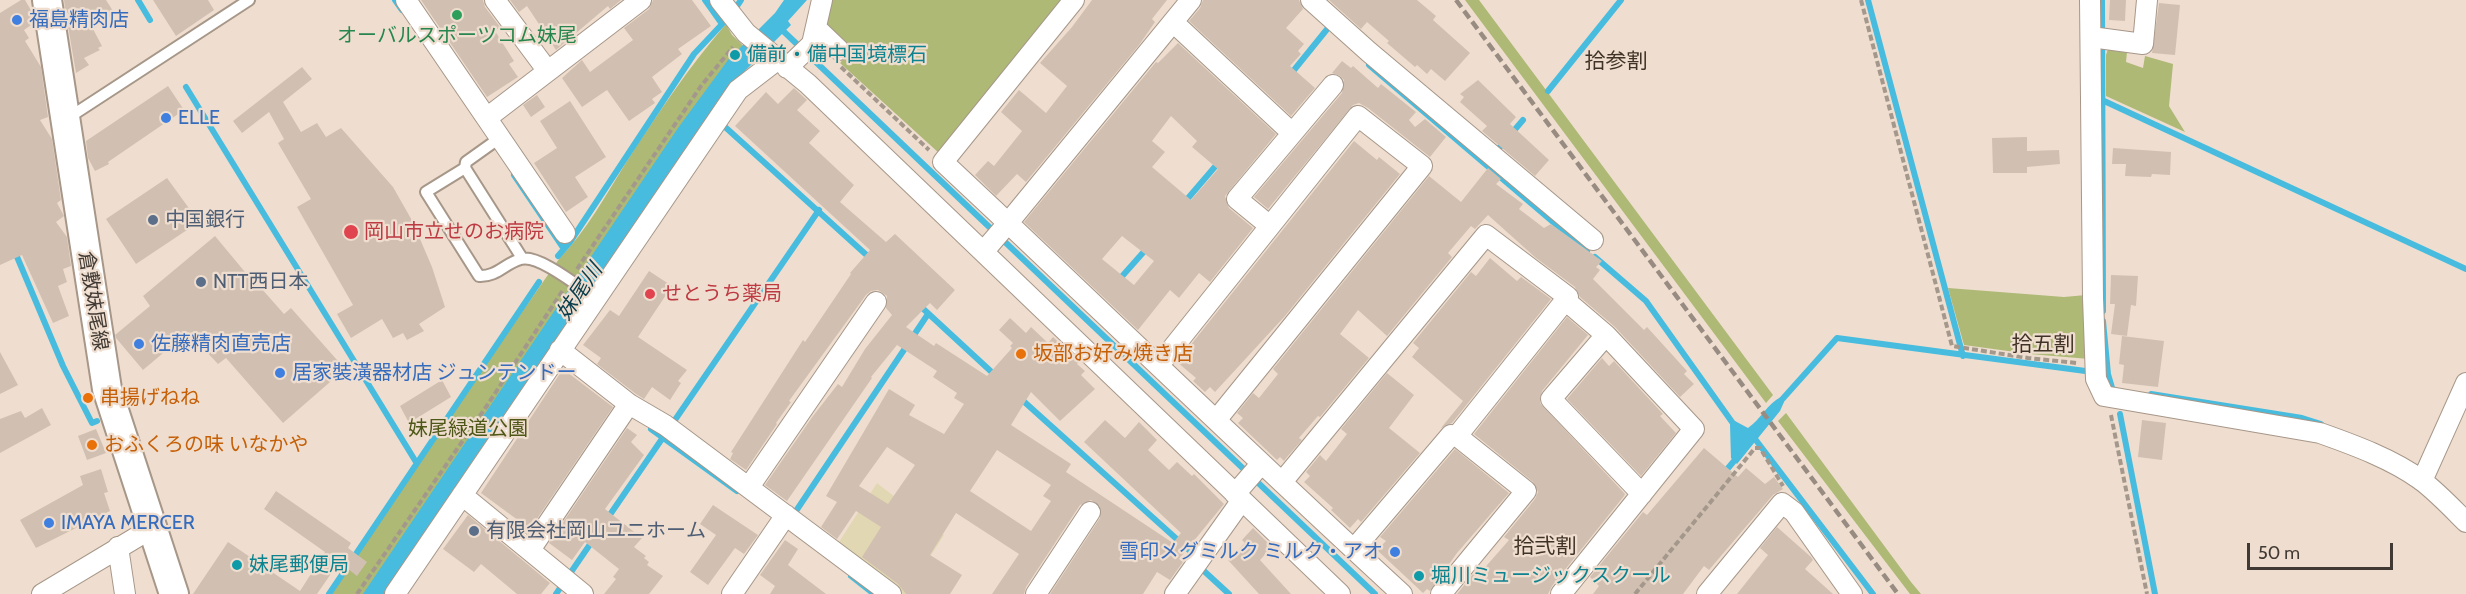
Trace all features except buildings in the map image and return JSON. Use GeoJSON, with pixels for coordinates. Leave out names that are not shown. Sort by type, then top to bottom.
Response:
{"type":"FeatureCollection","features":[{"type":"Feature","properties":{"kind":"main road","name":"倉敷妹尾線"},"geometry":{"type":"LineString","coordinates":[[47,0],[107,389],[174,594]]}},
{"type":"Feature","properties":{"kind":"street"},"geometry":{"type":"LineString","coordinates":[[406,0],[488,117],[494,141],[565,233]]}},
{"type":"Feature","properties":{"kind":"street"},"geometry":{"type":"LineString","coordinates":[[495,0],[547,70]]}},
{"type":"Feature","properties":{"kind":"street"},"geometry":{"type":"LineString","coordinates":[[488,117],[641,0]]}},
{"type":"Feature","properties":{"kind":"street"},"geometry":{"type":"LineString","coordinates":[[720,0],[749,36],[808,84],[987,248],[1340,594]]}},
{"type":"Feature","properties":{"kind":"street"},"geometry":{"type":"LineString","coordinates":[[395,594],[560,350],[591,295],[738,90],[814,36],[822,0]]}},
{"type":"Feature","properties":{"kind":"street"},"geometry":{"type":"LineString","coordinates":[[1074,0],[943,162],[1006,226],[1217,419],[1259,466],[1282,482],[1402,594]]}},
{"type":"Feature","properties":{"kind":"street"},"geometry":{"type":"LineString","coordinates":[[987,248],[1191,0]]}},
{"type":"Feature","properties":{"kind":"street"},"geometry":{"type":"LineString","coordinates":[[1311,0],[1369,52],[1593,240]]}},
{"type":"Feature","properties":{"kind":"street"},"geometry":{"type":"LineString","coordinates":[[2091,0],[2098,38],[2093,298],[2096,371],[2104,396],[2320,433],[2424,476],[2466,522]]}},
{"type":"Feature","properties":{"kind":"street"},"geometry":{"type":"LineString","coordinates":[[2098,38],[2143,44],[2147,0]]}},
{"type":"Feature","properties":{"kind":"street"},"geometry":{"type":"LineString","coordinates":[[1173,22],[1292,133]]}},
{"type":"Feature","properties":{"kind":"street"},"geometry":{"type":"LineString","coordinates":[[814,36],[839,50]]}},
{"type":"Feature","properties":{"kind":"street"},"geometry":{"type":"LineString","coordinates":[[1270,226],[1237,199],[1333,85]]}},
{"type":"Feature","properties":{"kind":"street"},"geometry":{"type":"LineString","coordinates":[[1159,365],[1358,116],[1422,166],[1217,419]]}},
{"type":"Feature","properties":{"kind":"street"},"geometry":{"type":"LineString","coordinates":[[1282,482],[1486,235],[1568,297],[1457,436]]}},
{"type":"Feature","properties":{"kind":"street"},"geometry":{"type":"LineString","coordinates":[[1561,594],[1694,429],[1606,335],[1565,300]]}},
{"type":"Feature","properties":{"kind":"street"},"geometry":{"type":"LineString","coordinates":[[749,487],[876,302]]}},
{"type":"Feature","properties":{"kind":"street"},"geometry":{"type":"LineString","coordinates":[[1606,335],[1551,399],[1642,494]]}},
{"type":"Feature","properties":{"kind":"street"},"geometry":{"type":"LineString","coordinates":[[560,350],[629,404],[669,428],[749,487],[783,520],[891,594]]}},
{"type":"Feature","properties":{"kind":"street"},"geometry":{"type":"LineString","coordinates":[[2424,476],[2466,383]]}},
{"type":"Feature","properties":{"kind":"street"},"geometry":{"type":"LineString","coordinates":[[530,550],[629,404]]}},
{"type":"Feature","properties":{"kind":"street"},"geometry":{"type":"LineString","coordinates":[[1354,549],[1450,435],[1457,436],[1526,491],[1441,594]]}},
{"type":"Feature","properties":{"kind":"street"},"geometry":{"type":"LineString","coordinates":[[1176,594],[1259,466]]}},
{"type":"Feature","properties":{"kind":"street"},"geometry":{"type":"LineString","coordinates":[[462,495],[572,585]]}},
{"type":"Feature","properties":{"kind":"street"},"geometry":{"type":"LineString","coordinates":[[1707,594],[1782,503],[1794,512],[1847,592]]}},
{"type":"Feature","properties":{"kind":"street"},"geometry":{"type":"LineString","coordinates":[[1036,594],[1090,512]]}},
{"type":"Feature","properties":{"kind":"street"},"geometry":{"type":"LineString","coordinates":[[732,594],[783,520]]}},
{"type":"Feature","properties":{"kind":"street"},"geometry":{"type":"LineString","coordinates":[[42,594],[152,528]]}},
{"type":"Feature","properties":{"kind":"street"},"geometry":{"type":"LineString","coordinates":[[118,547],[125,594]]}},
{"type":"Feature","properties":{"kind":"lane"},"geometry":{"type":"LineString","coordinates":[[65,120],[249,0]]}},
{"type":"Feature","properties":{"kind":"lane"},"geometry":{"type":"LineString","coordinates":[[494,141],[466,162],[465,168],[522,258]]}},
{"type":"Feature","properties":{"kind":"lane"},"geometry":{"type":"LineString","coordinates":[[465,168],[426,192],[479,276],[490,277],[522,258],[536,259],[591,295]]}},
{"type":"Feature","properties":{"kind":"path"},"geometry":{"type":"LineString","coordinates":[[1861,0],[1952,346],[1958,349],[2096,371]]}},
{"type":"Feature","properties":{"kind":"path"},"geometry":{"type":"LineString","coordinates":[[357,594],[572,283],[700,86],[749,36]]}},
{"type":"Feature","properties":{"kind":"path"},"geometry":{"type":"LineString","coordinates":[[839,50],[832,58],[857,84],[943,162]]}},
{"type":"Feature","properties":{"kind":"path"},"geometry":{"type":"LineString","coordinates":[[2109,397],[2147,594]]}},
{"type":"Feature","properties":{"kind":"path"},"geometry":{"type":"LineString","coordinates":[[1635,594],[1757,447],[1790,497],[1788,507]]}},
{"type":"Feature","properties":{"kind":"green space"},"geometry":{"type":"Polygon","coordinates":[[[830,0],[1068,0],[940,154],[840,63],[853,48],[824,22],[830,0]]]}},
{"type":"Feature","properties":{"kind":"green space"},"geometry":{"type":"Polygon","coordinates":[[[1465,0],[1479,0],[1773,395],[1766,403],[1465,0]]]}},
{"type":"Feature","properties":{"kind":"green space","name":"妹尾緑道公園"},"geometry":{"type":"Polygon","coordinates":[[[726,24],[732,35],[756,58],[732,80],[385,594],[331,594],[453,411],[559,259],[587,224],[662,108],[726,24]]]}},
{"type":"Feature","properties":{"kind":"green space"},"geometry":{"type":"Polygon","coordinates":[[[2108,49],[2127,52],[2126,62],[2143,68],[2145,56],[2173,64],[2169,106],[2185,132],[2106,96],[2108,49]]]}},
{"type":"Feature","properties":{"kind":"green space"},"geometry":{"type":"Polygon","coordinates":[[[1948,288],[2064,297],[2086,295],[2089,359],[1964,345],[1948,288]]]}},
{"type":"Feature","properties":{"kind":"green space"},"geometry":{"type":"Polygon","coordinates":[[[1786,413],[1921,594],[1910,594],[1778,421],[1786,413]]]}},
{"type":"Feature","properties":{"kind":"sand"},"geometry":{"type":"Polygon","coordinates":[[[877,483],[944,535],[906,594],[900,594],[837,545],[877,483]]]}},
{"type":"Feature","properties":{"kind":"water","name":"妹尾川"},"geometry":{"type":"Polygon","coordinates":[[[784,0],[807,0],[788,21],[791,25],[733,83],[463,475],[465,478],[387,594],[363,594],[678,128],[728,60],[775,13],[784,0]]]}},
{"type":"Feature","properties":{"kind":"water"},"geometry":{"type":"Polygon","coordinates":[[[1781,397],[1784,402],[1780,411],[1737,464],[1731,458],[1730,425],[1735,421],[1748,428],[1781,397]]]}},
{"type":"Feature","properties":{"kind":"waterway"},"geometry":{"type":"LineString","coordinates":[[138,0],[150,20]]}},
{"type":"Feature","properties":{"kind":"waterway"},"geometry":{"type":"LineString","coordinates":[[395,0],[402,10]]}},
{"type":"Feature","properties":{"kind":"waterway"},"geometry":{"type":"LineString","coordinates":[[705,0],[722,24]]}},
{"type":"Feature","properties":{"kind":"waterway"},"geometry":{"type":"LineString","coordinates":[[735,9],[741,0]]}},
{"type":"Feature","properties":{"kind":"waterway"},"geometry":{"type":"LineString","coordinates":[[1548,91],[1621,0]]}},
{"type":"Feature","properties":{"kind":"waterway"},"geometry":{"type":"LineString","coordinates":[[1868,0],[1963,356]]}},
{"type":"Feature","properties":{"kind":"waterway"},"geometry":{"type":"LineString","coordinates":[[2102,0],[2103,311]]}},
{"type":"Feature","properties":{"kind":"waterway"},"geometry":{"type":"LineString","coordinates":[[558,256],[570,242],[694,54],[725,21]]}},
{"type":"Feature","properties":{"kind":"waterway"},"geometry":{"type":"LineString","coordinates":[[779,27],[1375,594]]}},
{"type":"Feature","properties":{"kind":"waterway"},"geometry":{"type":"LineString","coordinates":[[1290,75],[1328,28]]}},
{"type":"Feature","properties":{"kind":"waterway"},"geometry":{"type":"LineString","coordinates":[[1369,65],[1587,251]]}},
{"type":"Feature","properties":{"kind":"waterway"},"geometry":{"type":"LineString","coordinates":[[186,87],[416,462]]}},
{"type":"Feature","properties":{"kind":"waterway"},"geometry":{"type":"LineString","coordinates":[[2102,100],[2466,269]]}},
{"type":"Feature","properties":{"kind":"waterway"},"geometry":{"type":"LineString","coordinates":[[1500,147],[1523,120]]}},
{"type":"Feature","properties":{"kind":"waterway"},"geometry":{"type":"LineString","coordinates":[[724,126],[872,260]]}},
{"type":"Feature","properties":{"kind":"waterway"},"geometry":{"type":"LineString","coordinates":[[1183,204],[1219,162]]}},
{"type":"Feature","properties":{"kind":"waterway"},"geometry":{"type":"LineString","coordinates":[[514,175],[564,249]]}},
{"type":"Feature","properties":{"kind":"waterway"},"geometry":{"type":"LineString","coordinates":[[607,519],[819,210]]}},
{"type":"Feature","properties":{"kind":"waterway"},"geometry":{"type":"LineString","coordinates":[[1117,282],[1148,247]]}},
{"type":"Feature","properties":{"kind":"waterway"},"geometry":{"type":"LineString","coordinates":[[15,252],[63,366],[92,423],[97,421]]}},
{"type":"Feature","properties":{"kind":"waterway"},"geometry":{"type":"LineString","coordinates":[[1595,257],[1646,301],[1737,429]]}},
{"type":"Feature","properties":{"kind":"waterway"},"geometry":{"type":"LineString","coordinates":[[329,594],[539,282]]}},
{"type":"Feature","properties":{"kind":"waterway"},"geometry":{"type":"LineString","coordinates":[[918,304],[997,377]]}},
{"type":"Feature","properties":{"kind":"waterway"},"geometry":{"type":"LineString","coordinates":[[796,511],[928,314]]}},
{"type":"Feature","properties":{"kind":"waterway"},"geometry":{"type":"LineString","coordinates":[[2103,321],[2108,374],[2113,391]]}},
{"type":"Feature","properties":{"kind":"waterway"},"geometry":{"type":"LineString","coordinates":[[1778,404],[1837,338],[2108,374]]}},
{"type":"Feature","properties":{"kind":"waterway"},"geometry":{"type":"LineString","coordinates":[[2151,394],[2302,418],[2321,424]]}},
{"type":"Feature","properties":{"kind":"waterway"},"geometry":{"type":"LineString","coordinates":[[1020,398],[1190,551],[1204,571],[1229,594]]}},
{"type":"Feature","properties":{"kind":"waterway"},"geometry":{"type":"LineString","coordinates":[[2120,414],[2155,594]]}},
{"type":"Feature","properties":{"kind":"waterway"},"geometry":{"type":"LineString","coordinates":[[651,429],[737,491]]}},
{"type":"Feature","properties":{"kind":"waterway"},"geometry":{"type":"LineString","coordinates":[[1752,435],[1873,594]]}},
{"type":"Feature","properties":{"kind":"waterway"},"geometry":{"type":"LineString","coordinates":[[1724,473],[1739,455]]}},
{"type":"Feature","properties":{"kind":"waterway"},"geometry":{"type":"LineString","coordinates":[[556,594],[593,540]]}},
{"type":"Feature","properties":{"kind":"waterway"},"geometry":{"type":"LineString","coordinates":[[851,576],[874,594]]}},
{"type":"Feature","properties":{"kind":"railway"},"geometry":{"type":"LineString","coordinates":[[1456,0],[1898,594]]}},
{"type":"Feature","properties":{"kind":"place","name":"オーバルスポーツコム妹尾"},"geometry":{"type":"Point","coordinates":[457,15]}},
{"type":"Feature","properties":{"kind":"place","name":"福島精肉店"},"geometry":{"type":"Point","coordinates":[17,20]}},
{"type":"Feature","properties":{"kind":"place","name":"備前・備中国境標石"},"geometry":{"type":"Point","coordinates":[735,55]}},
{"type":"Feature","properties":{"kind":"place","name":"ELLE"},"geometry":{"type":"Point","coordinates":[166,118]}},
{"type":"Feature","properties":{"kind":"place","name":"中国銀行"},"geometry":{"type":"Point","coordinates":[153,220]}},
{"type":"Feature","properties":{"kind":"place","name":"岡山市立せのお病院"},"geometry":{"type":"Point","coordinates":[351,232]}},
{"type":"Feature","properties":{"kind":"place","name":"NTT西日本"},"geometry":{"type":"Point","coordinates":[201,282]}},
{"type":"Feature","properties":{"kind":"place","name":"せとうち薬局"},"geometry":{"type":"Point","coordinates":[650,294]}},
{"type":"Feature","properties":{"kind":"place","name":"佐藤精肉直売店"},"geometry":{"type":"Point","coordinates":[139,344]}},
{"type":"Feature","properties":{"kind":"place","name":"坂部お好み焼き店"},"geometry":{"type":"Point","coordinates":[1021,354]}},
{"type":"Feature","properties":{"kind":"place","name":"居家裝潢器材店 ジュンテンドー"},"geometry":{"type":"Point","coordinates":[280,373]}},
{"type":"Feature","properties":{"kind":"place","name":"串揚げねね"},"geometry":{"type":"Point","coordinates":[88,398]}},
{"type":"Feature","properties":{"kind":"place","name":"おふくろの味 いなかや"},"geometry":{"type":"Point","coordinates":[92,445]}},
{"type":"Feature","properties":{"kind":"place","name":"IMAYA MERCER"},"geometry":{"type":"Point","coordinates":[49,523]}},
{"type":"Feature","properties":{"kind":"place","name":"有限会社岡山ユニホーム"},"geometry":{"type":"Point","coordinates":[474,531]}},
{"type":"Feature","properties":{"kind":"place","name":"雪印メグミルク ミルク・アオ"},"geometry":{"type":"Point","coordinates":[1395,552]}},
{"type":"Feature","properties":{"kind":"place","name":"妹尾郵便局"},"geometry":{"type":"Point","coordinates":[237,565]}},
{"type":"Feature","properties":{"kind":"place","name":"堀川ミュージックスクール"},"geometry":{"type":"Point","coordinates":[1419,576]}},
{"type":"Feature","properties":{"kind":"district","name":"拾参割"},"geometry":{"type":"Point","coordinates":[1616,62]}},
{"type":"Feature","properties":{"kind":"district","name":"拾五割"},"geometry":{"type":"Point","coordinates":[2043,345]}},
{"type":"Feature","properties":{"kind":"district","name":"拾弐割"},"geometry":{"type":"Point","coordinates":[1545,547]}}]}
